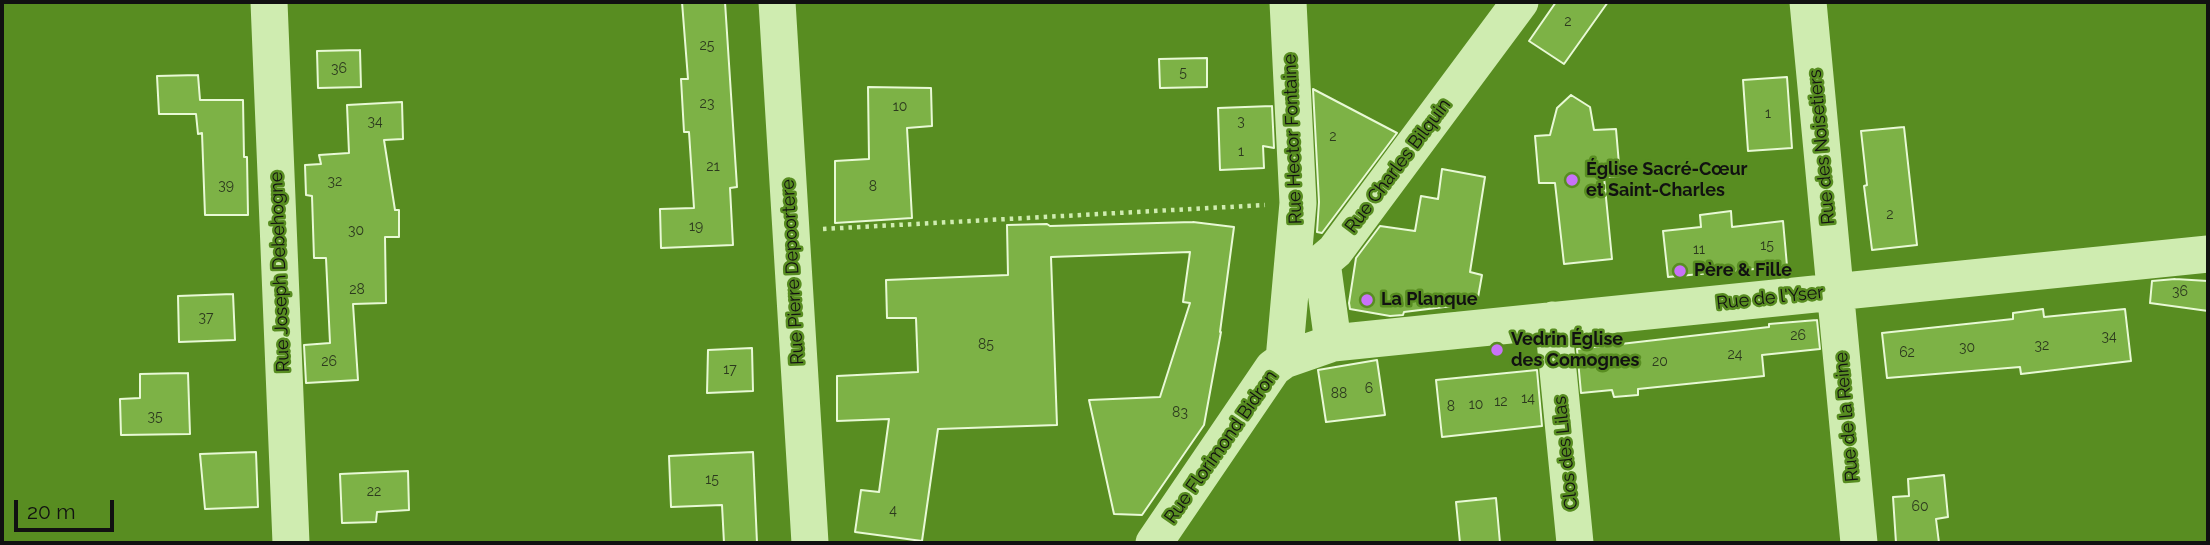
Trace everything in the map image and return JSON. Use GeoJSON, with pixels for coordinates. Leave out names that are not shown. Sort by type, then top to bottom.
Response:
{"type":"FeatureCollection","features":[{"type":"Feature","properties":{"kind":"street","name":"Rue Joseph Debehogne"},"geometry":{"type":"LineString","coordinates":[[269,2],[291,543]]}},
{"type":"Feature","properties":{"kind":"street","name":"Rue Pierre Depoortere"},"geometry":{"type":"LineString","coordinates":[[777,2],[810,543]]}},
{"type":"Feature","properties":{"kind":"street","name":"Rue Hector Fontaine"},"geometry":{"type":"LineString","coordinates":[[1284,360],[1308,257],[1298,203],[1288,2]]}},
{"type":"Feature","properties":{"kind":"street","name":"Rue Charles Bilquin"},"geometry":{"type":"LineString","coordinates":[[1308,257],[1335,251],[1520,2]]}},
{"type":"Feature","properties":{"kind":"street","name":"Rue des Noisetiers"},"geometry":{"type":"LineString","coordinates":[[1808,2],[1835,291]]}},
{"type":"Feature","properties":{"kind":"street","name":"Rue de l'Yser"},"geometry":{"type":"LineString","coordinates":[[1333,343],[2208,254]]}},
{"type":"Feature","properties":{"kind":"street"},"geometry":{"type":"LineString","coordinates":[[1308,257],[1333,343]]}},
{"type":"Feature","properties":{"kind":"street","name":"Rue de la Reine"},"geometry":{"type":"LineString","coordinates":[[1835,291],[1859,543]]}},
{"type":"Feature","properties":{"kind":"street","name":"Clos des Lilas"},"geometry":{"type":"LineString","coordinates":[[1553,320],[1575,543]]}},
{"type":"Feature","properties":{"kind":"street","name":"Rue Florimond Bidron"},"geometry":{"type":"LineString","coordinates":[[1154,543],[1273,368],[1284,360],[1333,343]]}},
{"type":"Feature","properties":{"kind":"path"},"geometry":{"type":"LineString","coordinates":[[791,231],[1298,203]]}},
{"type":"Feature","properties":{"kind":"building"},"geometry":{"type":"Polygon","coordinates":[[[682,2],[725,2],[737,187],[730,188],[733,245],[661,248],[660,209],[694,208],[689,132],[684,132],[681,79],[688,79],[682,2]]]}},
{"type":"Feature","properties":{"kind":"building"},"geometry":{"type":"Polygon","coordinates":[[[1556,2],[1608,2],[1564,64],[1529,41],[1556,2]]]}},
{"type":"Feature","properties":{"kind":"building"},"geometry":{"type":"Polygon","coordinates":[[[360,50],[361,87],[318,88],[317,51],[360,50]]]}},
{"type":"Feature","properties":{"kind":"building"},"geometry":{"type":"Polygon","coordinates":[[[1207,58],[1207,87],[1160,88],[1159,59],[1207,58]]]}},
{"type":"Feature","properties":{"kind":"building"},"geometry":{"type":"Polygon","coordinates":[[[198,75],[200,100],[243,100],[248,215],[205,215],[202,133],[198,134],[196,114],[159,114],[157,76],[198,75]]]}},
{"type":"Feature","properties":{"kind":"building"},"geometry":{"type":"Polygon","coordinates":[[[1787,77],[1792,148],[1748,151],[1743,80],[1787,77]]]}},
{"type":"Feature","properties":{"kind":"building"},"geometry":{"type":"Polygon","coordinates":[[[868,87],[931,88],[932,126],[907,128],[912,218],[835,223],[835,161],[869,159],[868,87]]]}},
{"type":"Feature","properties":{"kind":"building"},"geometry":{"type":"Polygon","coordinates":[[[1313,89],[1397,133],[1322,233],[1317,232],[1319,202],[1313,89]]]}},
{"type":"Feature","properties":{"kind":"building","name":"Église Sacré-Cœur et Saint-Charles"},"geometry":{"type":"Polygon","coordinates":[[[1571,95],[1590,107],[1594,130],[1616,129],[1620,176],[1604,177],[1612,259],[1564,264],[1555,183],[1539,183],[1535,136],[1550,135],[1557,108],[1571,95]]]}},
{"type":"Feature","properties":{"kind":"building"},"geometry":{"type":"Polygon","coordinates":[[[402,102],[403,139],[384,140],[395,210],[399,210],[399,237],[385,237],[386,303],[353,304],[358,380],[306,383],[304,345],[330,343],[326,258],[314,258],[312,196],[306,195],[305,165],[321,164],[319,155],[349,153],[347,105],[402,102]]]}},
{"type":"Feature","properties":{"kind":"building"},"geometry":{"type":"Polygon","coordinates":[[[1272,106],[1274,148],[1263,146],[1264,168],[1220,170],[1218,108],[1272,106]]]}},
{"type":"Feature","properties":{"kind":"building"},"geometry":{"type":"Polygon","coordinates":[[[1904,127],[1917,245],[1872,250],[1861,131],[1904,127]]]}},
{"type":"Feature","properties":{"kind":"building"},"geometry":{"type":"Polygon","coordinates":[[[1442,169],[1485,177],[1470,272],[1482,275],[1477,303],[1390,316],[1350,309],[1356,258],[1380,226],[1415,231],[1421,196],[1438,199],[1442,169]]]}},
{"type":"Feature","properties":{"kind":"building"},"geometry":{"type":"Polygon","coordinates":[[[1731,211],[1732,227],[1783,221],[1787,266],[1668,277],[1663,231],[1701,227],[1700,215],[1731,211]]]}},
{"type":"Feature","properties":{"kind":"building"},"geometry":{"type":"Polygon","coordinates":[[[1193,222],[1234,227],[1221,332],[1204,425],[1142,515],[1114,514],[1089,400],[1160,397],[1190,303],[1183,302],[1190,252],[1051,257],[1057,425],[938,429],[922,541],[855,532],[861,490],[879,492],[889,419],[837,421],[837,376],[918,372],[916,318],[887,318],[886,280],[1008,275],[1007,225],[1193,222]]]}},
{"type":"Feature","properties":{"kind":"building"},"geometry":{"type":"Polygon","coordinates":[[[2152,281],[2208,281],[2208,311],[2150,303],[2152,281]]]}},
{"type":"Feature","properties":{"kind":"building"},"geometry":{"type":"Polygon","coordinates":[[[233,294],[235,340],[179,342],[178,296],[233,294]]]}},
{"type":"Feature","properties":{"kind":"building"},"geometry":{"type":"Polygon","coordinates":[[[2043,309],[2044,317],[2125,309],[2131,361],[2021,374],[2020,367],[1887,378],[1882,333],[2013,319],[2013,313],[2043,309]]]}},
{"type":"Feature","properties":{"kind":"building"},"geometry":{"type":"Polygon","coordinates":[[[1817,320],[1820,349],[1762,355],[1764,376],[1638,389],[1638,395],[1614,397],[1612,390],[1581,393],[1577,349],[1817,320]]]}},
{"type":"Feature","properties":{"kind":"building"},"geometry":{"type":"Polygon","coordinates":[[[752,348],[753,391],[707,393],[708,350],[752,348]]]}},
{"type":"Feature","properties":{"kind":"building"},"geometry":{"type":"Polygon","coordinates":[[[1377,360],[1385,415],[1326,422],[1318,370],[1377,360]]]}},
{"type":"Feature","properties":{"kind":"building"},"geometry":{"type":"Polygon","coordinates":[[[1537,370],[1542,426],[1442,437],[1436,380],[1537,370]]]}},
{"type":"Feature","properties":{"kind":"building"},"geometry":{"type":"Polygon","coordinates":[[[188,373],[190,434],[121,435],[120,399],[140,398],[140,374],[188,373]]]}},
{"type":"Feature","properties":{"kind":"building"},"geometry":{"type":"Polygon","coordinates":[[[256,452],[258,507],[205,509],[200,454],[256,452]]]}},
{"type":"Feature","properties":{"kind":"building"},"geometry":{"type":"Polygon","coordinates":[[[753,452],[757,543],[724,543],[722,505],[671,507],[669,456],[753,452]]]}},
{"type":"Feature","properties":{"kind":"building"},"geometry":{"type":"Polygon","coordinates":[[[408,471],[409,510],[377,512],[376,522],[342,523],[340,474],[408,471]]]}},
{"type":"Feature","properties":{"kind":"building"},"geometry":{"type":"Polygon","coordinates":[[[1944,475],[1948,517],[1936,519],[1939,543],[1896,543],[1893,497],[1909,496],[1908,479],[1944,475]]]}},
{"type":"Feature","properties":{"kind":"building"},"geometry":{"type":"Polygon","coordinates":[[[1496,498],[1500,543],[1460,543],[1456,502],[1496,498]]]}},
{"type":"Feature","properties":{"kind":"place","name":"Église Sacré-Cœur et Saint-Charles"},"geometry":{"type":"Point","coordinates":[1572,180]}},
{"type":"Feature","properties":{"kind":"place","name":"Père & Fille"},"geometry":{"type":"Point","coordinates":[1680,271]}},
{"type":"Feature","properties":{"kind":"place","name":"La Planque"},"geometry":{"type":"Point","coordinates":[1367,300]}},
{"type":"Feature","properties":{"kind":"place","name":"Vedrin Église des Comognes"},"geometry":{"type":"Point","coordinates":[1497,350]}}]}
